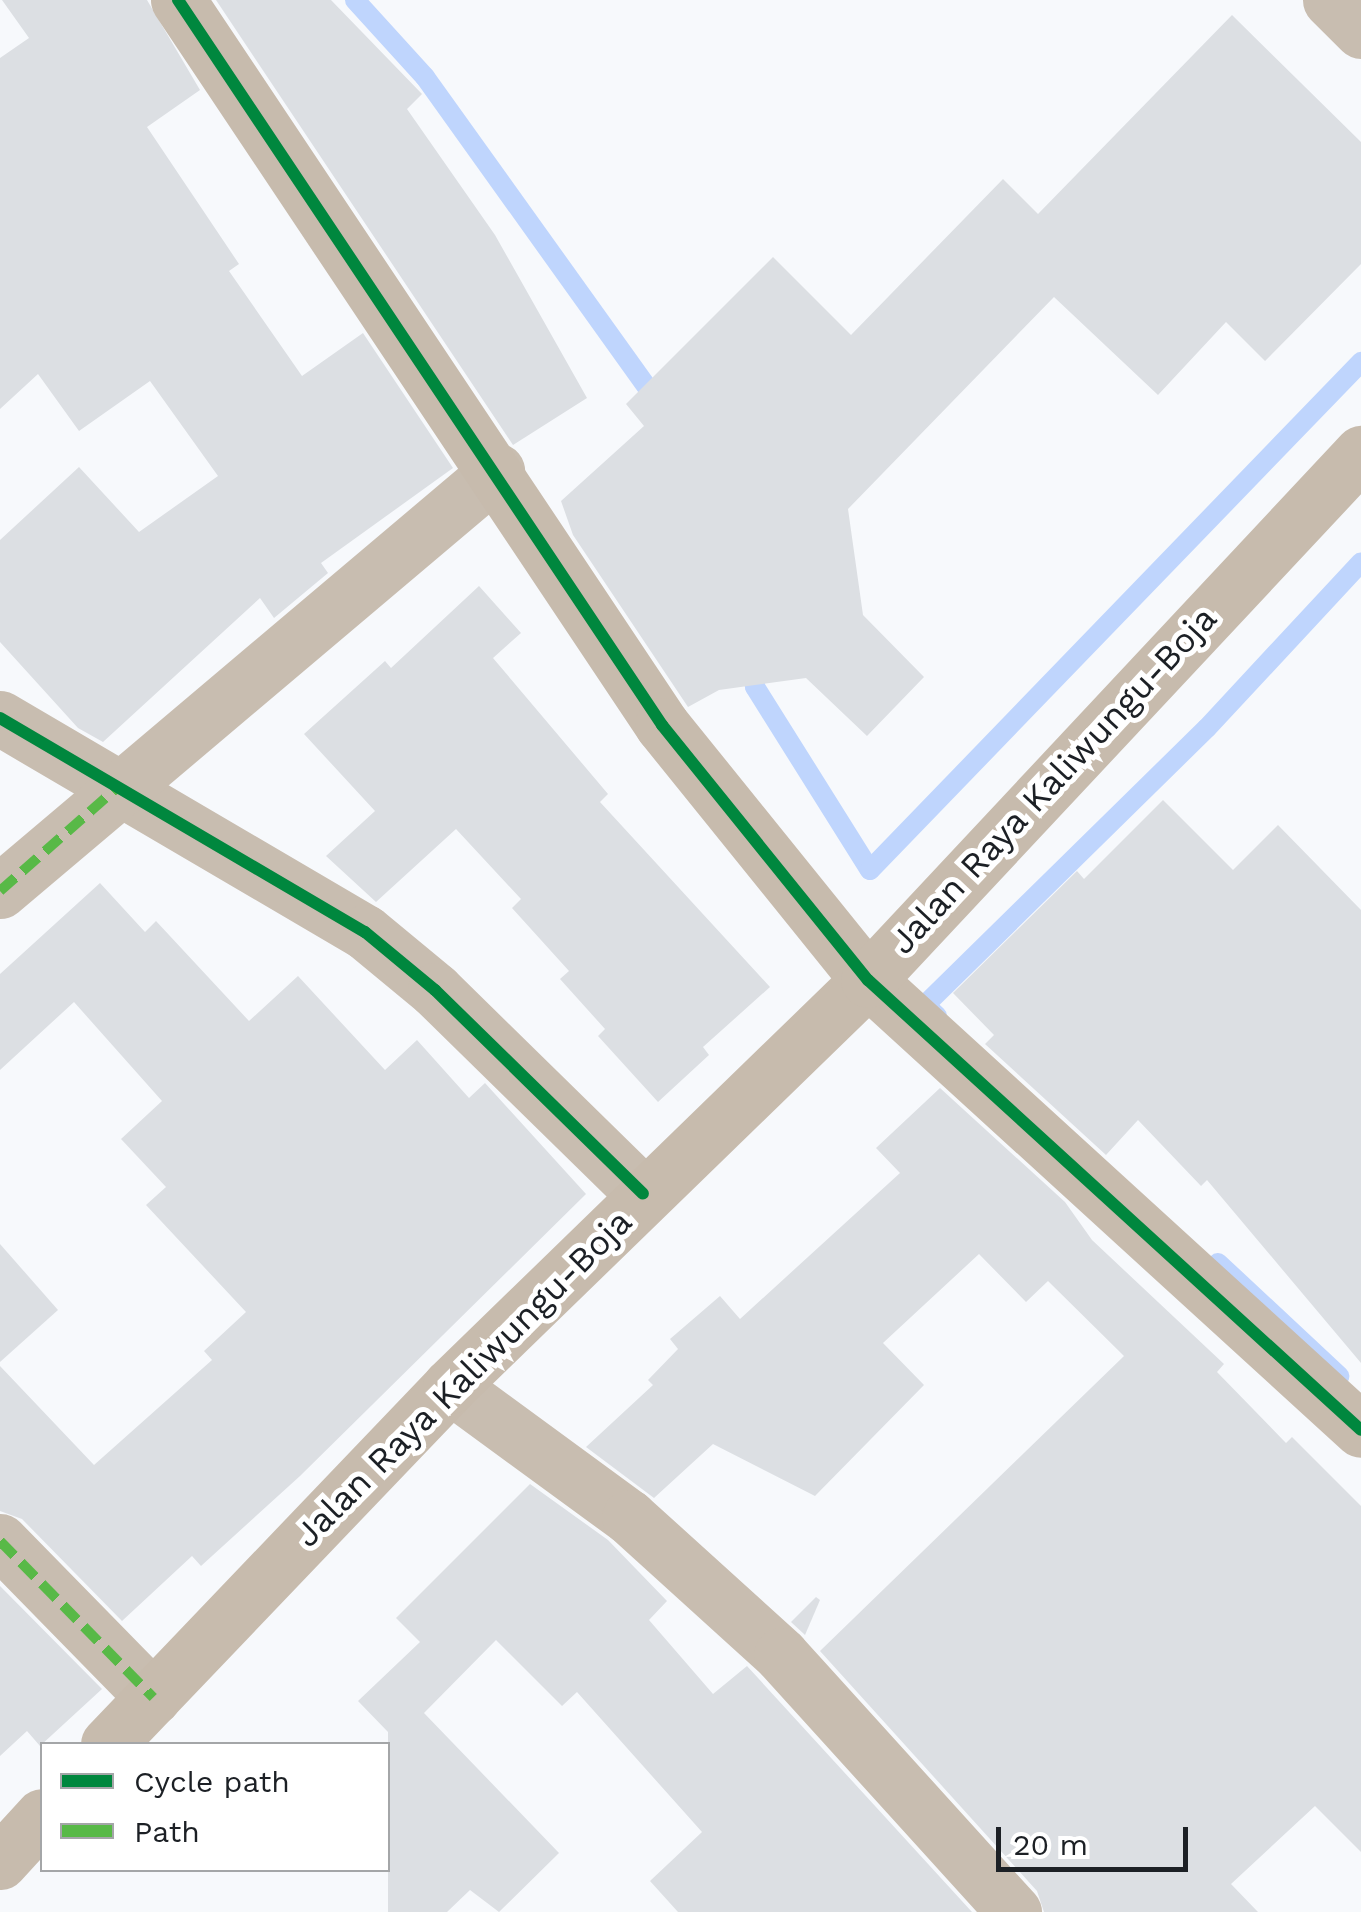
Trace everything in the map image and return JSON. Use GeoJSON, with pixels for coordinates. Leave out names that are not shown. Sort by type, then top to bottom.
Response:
{"type":"FeatureCollection","features":[{"type":"Feature","properties":{"kind":"main road"},"geometry":{"type":"LineString","coordinates":[[178,0],[497,471],[662,724],[868,980],[1361,1430]]}},
{"type":"Feature","properties":{"kind":"main road","name":"Jalan Raya Kaliwungu-Boja"},"geometry":{"type":"LineString","coordinates":[[110,1742],[450,1386],[643,1194],[868,980],[1361,453]]}},
{"type":"Feature","properties":{"kind":"main road"},"geometry":{"type":"LineString","coordinates":[[0,1862],[40,1818]]}},
{"type":"Feature","properties":{"kind":"street"},"geometry":{"type":"LineString","coordinates":[[1330,0],[1361,31]]}},
{"type":"Feature","properties":{"kind":"street"},"geometry":{"type":"LineString","coordinates":[[0,891],[497,471]]}},
{"type":"Feature","properties":{"kind":"street"},"geometry":{"type":"LineString","coordinates":[[0,718],[365,932],[434,990],[643,1194]]}},
{"type":"Feature","properties":{"kind":"street"},"geometry":{"type":"LineString","coordinates":[[450,1386],[629,1517],[781,1655],[1014,1912]]}},
{"type":"Feature","properties":{"kind":"street"},"geometry":{"type":"LineString","coordinates":[[0,1541],[153,1697]]}},
{"type":"Feature","properties":{"kind":"building"},"geometry":{"type":"Polygon","coordinates":[[[2,0],[147,0],[200,90],[147,127],[239,264],[229,271],[302,376],[363,333],[453,468],[321,563],[328,573],[274,618],[260,598],[103,742],[78,728],[0,642],[0,540],[79,467],[139,532],[218,476],[150,381],[79,431],[38,374],[0,409],[0,58],[29,38],[2,0]]]}},
{"type":"Feature","properties":{"kind":"building"},"geometry":{"type":"Polygon","coordinates":[[[216,0],[331,0],[422,94],[407,109],[495,235],[587,398],[513,445],[216,0]]]}},
{"type":"Feature","properties":{"kind":"building"},"geometry":{"type":"Polygon","coordinates":[[[1232,15],[1361,142],[1361,264],[1265,361],[1226,322],[1158,395],[1054,297],[848,509],[863,615],[924,677],[867,736],[806,678],[719,690],[688,707],[573,535],[561,501],[644,426],[626,404],[773,257],[851,335],[1003,179],[1038,214],[1232,15]]]}},
{"type":"Feature","properties":{"kind":"building"},"geometry":{"type":"Polygon","coordinates":[[[479,586],[521,633],[493,658],[608,794],[600,802],[770,987],[703,1047],[709,1055],[658,1102],[598,1036],[605,1029],[560,979],[569,971],[512,908],[521,899],[456,829],[376,902],[326,856],[375,811],[304,734],[385,661],[391,668],[479,586]]]}},
{"type":"Feature","properties":{"kind":"building"},"geometry":{"type":"Polygon","coordinates":[[[1163,800],[1233,870],[1278,825],[1361,910],[1361,1363],[1207,1180],[1201,1186],[1138,1120],[1106,1155],[985,1044],[994,1035],[953,993],[1077,871],[1084,879],[1163,800]]]}},
{"type":"Feature","properties":{"kind":"building"},"geometry":{"type":"Polygon","coordinates":[[[100,883],[145,932],[156,921],[249,1021],[298,976],[385,1070],[417,1040],[469,1098],[485,1083],[586,1194],[300,1476],[201,1566],[192,1556],[122,1621],[22,1519],[0,1511],[0,1366],[94,1465],[212,1360],[204,1351],[246,1312],[146,1205],[166,1187],[121,1139],[162,1101],[74,1002],[0,1070],[0,974],[100,883]]]}},
{"type":"Feature","properties":{"kind":"building"},"geometry":{"type":"Polygon","coordinates":[[[940,1088],[1065,1202],[1092,1240],[1224,1364],[1217,1372],[1286,1443],[1292,1437],[1361,1506],[1361,1852],[1315,1806],[1231,1884],[1258,1912],[1044,1912],[1037,1891],[820,1651],[1124,1356],[1048,1281],[1026,1302],[979,1254],[883,1343],[924,1385],[815,1496],[713,1444],[654,1498],[586,1447],[653,1385],[648,1380],[678,1349],[670,1339],[720,1296],[740,1319],[900,1173],[876,1148],[940,1088]]]}},
{"type":"Feature","properties":{"kind":"building"},"geometry":{"type":"Polygon","coordinates":[[[0,1244],[58,1310],[0,1362],[0,1244]]]}},
{"type":"Feature","properties":{"kind":"building"},"geometry":{"type":"Polygon","coordinates":[[[530,1484],[608,1540],[667,1601],[649,1620],[713,1694],[747,1666],[972,1912],[678,1912],[650,1881],[702,1832],[577,1692],[562,1706],[496,1640],[424,1713],[559,1853],[499,1912],[470,1890],[447,1912],[388,1912],[390,1742],[388,1732],[358,1701],[420,1642],[396,1618],[530,1484]]]}},
{"type":"Feature","properties":{"kind":"building"},"geometry":{"type":"Polygon","coordinates":[[[0,1586],[102,1689],[40,1746],[27,1731],[0,1756],[0,1586]]]}},
{"type":"Feature","properties":{"kind":"building"},"geometry":{"type":"Polygon","coordinates":[[[816,1597],[820,1600],[805,1635],[791,1622],[816,1597]]]}},
{"type":"Feature","properties":{"kind":"waterway"},"geometry":{"type":"LineString","coordinates":[[355,0],[425,77],[661,407]]}},
{"type":"Feature","properties":{"kind":"waterway"},"geometry":{"type":"LineString","coordinates":[[748,658],[755,687],[870,870],[1361,362]]}},
{"type":"Feature","properties":{"kind":"waterway"},"geometry":{"type":"LineString","coordinates":[[937,1016],[925,1005],[1207,728],[1361,562]]}},
{"type":"Feature","properties":{"kind":"waterway"},"geometry":{"type":"LineString","coordinates":[[1218,1263],[1339,1376]]}},
{"type":"Feature","properties":{"kind":"marked path"},"geometry":{"type":"LineString","coordinates":[[0,891],[119,786]]}},
{"type":"Feature","properties":{"kind":"marked path"},"geometry":{"type":"LineString","coordinates":[[0,1541],[153,1697]]}},
{"type":"Feature","properties":{"kind":"cycle path"},"geometry":{"type":"LineString","coordinates":[[178,0],[662,725],[868,980],[1361,1430]]}},
{"type":"Feature","properties":{"kind":"cycle path"},"geometry":{"type":"LineString","coordinates":[[0,718],[365,932],[435,990],[643,1194]]}}]}
